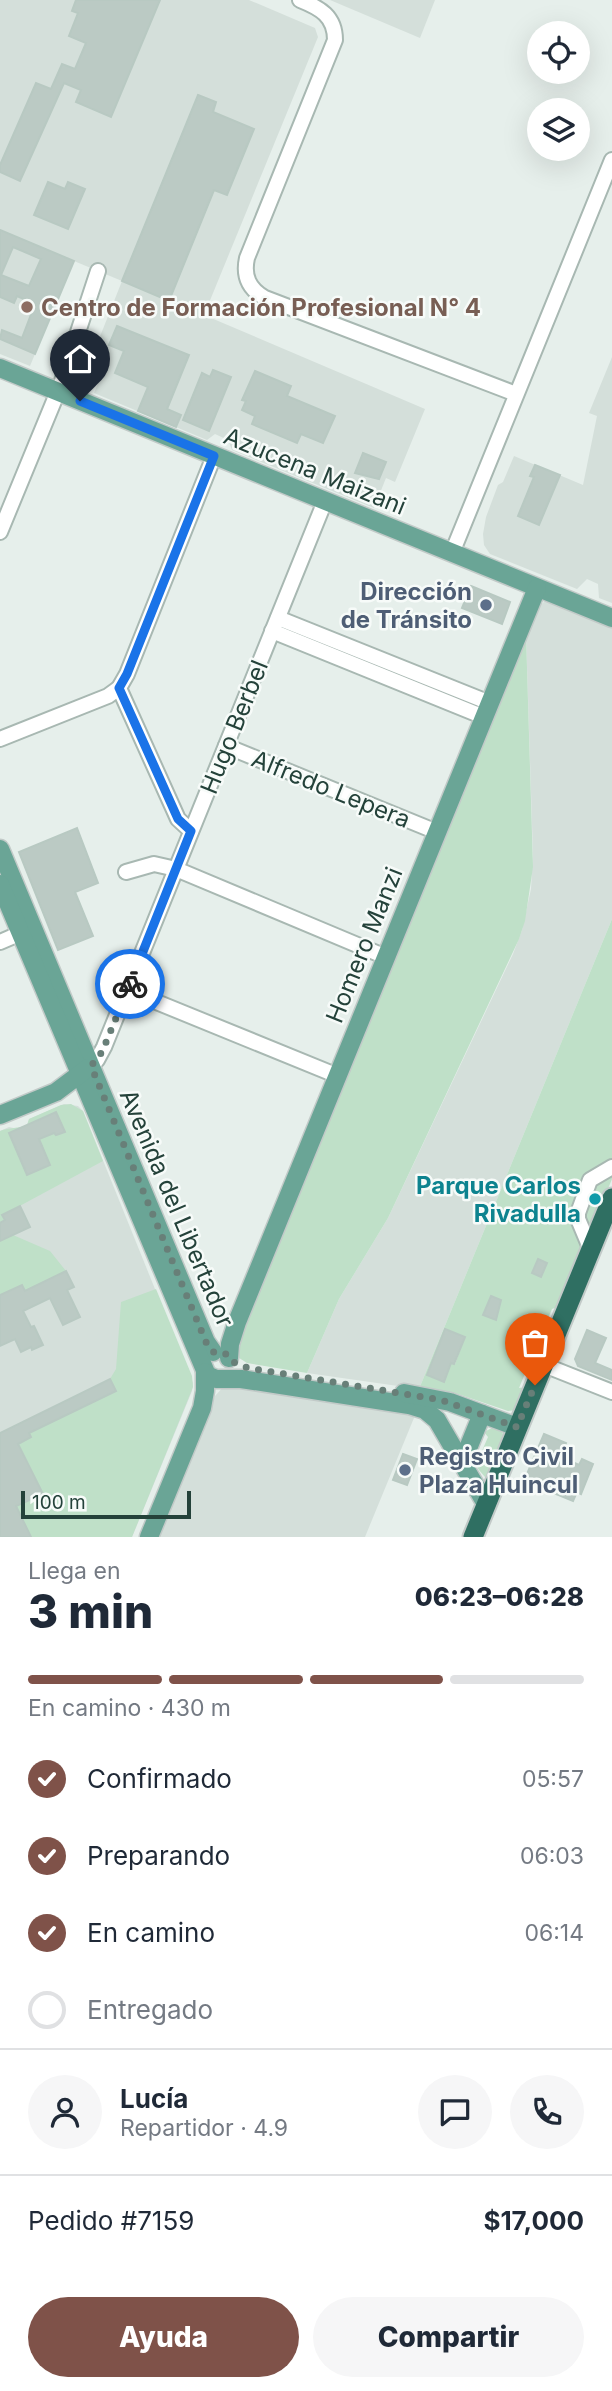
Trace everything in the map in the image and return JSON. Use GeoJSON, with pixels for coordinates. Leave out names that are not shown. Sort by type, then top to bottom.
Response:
{"type":"FeatureCollection","features":[{"type":"Feature","properties":{"kind":"highway"},"geometry":{"type":"LineString","coordinates":[[487,1537],[612,1198]]}},
{"type":"Feature","properties":{"kind":"highway"},"geometry":{"type":"LineString","coordinates":[[473,1537],[517,1427],[550,1367],[612,1232]]}},
{"type":"Feature","properties":{"kind":"main road","name":"Azucena Maizani"},"geometry":{"type":"LineString","coordinates":[[0,368],[612,618]]}},
{"type":"Feature","properties":{"kind":"main road","name":"Homero Manzi"},"geometry":{"type":"LineString","coordinates":[[149,1537],[223,1363],[237,1322],[537,588]]}},
{"type":"Feature","properties":{"kind":"main road","name":"Avenida del Libertador"},"geometry":{"type":"LineString","coordinates":[[0,849],[204,1370]]}},
{"type":"Feature","properties":{"kind":"main road","name":"Avenida del Libertador"},"geometry":{"type":"LineString","coordinates":[[0,884],[206,1342],[223,1363]]}},
{"type":"Feature","properties":{"kind":"main road"},"geometry":{"type":"LineString","coordinates":[[0,1115],[56,1092],[85,1070]]}},
{"type":"Feature","properties":{"kind":"main road"},"geometry":{"type":"LineString","coordinates":[[204,1370],[212,1378],[223,1363]]}},
{"type":"Feature","properties":{"kind":"main road"},"geometry":{"type":"LineString","coordinates":[[223,1363],[432,1398],[517,1427]]}},
{"type":"Feature","properties":{"kind":"main road"},"geometry":{"type":"LineString","coordinates":[[223,1363],[421,1408],[437,1420],[486,1504]]}},
{"type":"Feature","properties":{"kind":"main road","name":"Homero Manzi"},"geometry":{"type":"LineString","coordinates":[[202,1408],[205,1391],[204,1370]]}},
{"type":"Feature","properties":{"kind":"main road"},"geometry":{"type":"LineString","coordinates":[[462,1463],[482,1414]]}},
{"type":"Feature","properties":{"kind":"street"},"geometry":{"type":"LineString","coordinates":[[300,0],[327,15],[335,30],[335,40],[247,258],[245,275],[248,283],[265,298],[516,394]]}},
{"type":"Feature","properties":{"kind":"street"},"geometry":{"type":"LineString","coordinates":[[452,553],[612,160]]}},
{"type":"Feature","properties":{"kind":"street"},"geometry":{"type":"LineString","coordinates":[[0,532],[58,392],[98,271]]}},
{"type":"Feature","properties":{"kind":"street"},"geometry":{"type":"LineString","coordinates":[[0,738],[108,696],[119,688],[214,456]]}},
{"type":"Feature","properties":{"kind":"street","name":"Hugo Berbel"},"geometry":{"type":"LineString","coordinates":[[85,1070],[102,1052],[325,501]]}},
{"type":"Feature","properties":{"kind":"street"},"geometry":{"type":"LineString","coordinates":[[275,625],[487,710]]}},
{"type":"Feature","properties":{"kind":"street"},"geometry":{"type":"LineString","coordinates":[[119,688],[178,819],[191,831]]}},
{"type":"Feature","properties":{"kind":"street","name":"Alfredo Lepera"},"geometry":{"type":"LineString","coordinates":[[226,746],[437,832]]}},
{"type":"Feature","properties":{"kind":"street"},"geometry":{"type":"LineString","coordinates":[[126,872],[154,864],[176,869],[386,957]]}},
{"type":"Feature","properties":{"kind":"street"},"geometry":{"type":"LineString","coordinates":[[0,942],[21,933]]}},
{"type":"Feature","properties":{"kind":"street"},"geometry":{"type":"LineString","coordinates":[[127,990],[338,1076]]}},
{"type":"Feature","properties":{"kind":"street"},"geometry":{"type":"LineString","coordinates":[[591,1250],[578,1213],[590,1180],[612,1167]]}},
{"type":"Feature","properties":{"kind":"street"},"geometry":{"type":"LineString","coordinates":[[550,1367],[612,1392]]}},
{"type":"Feature","properties":{"kind":"shaded area"},"geometry":{"type":"Polygon","coordinates":[[[0,0],[249,0],[315,28],[318,37],[204,315],[425,409],[395,482],[386,478],[374,508],[232,450],[228,440],[215,434],[207,440],[94,393],[104,369],[97,365],[106,343],[99,339],[122,281],[74,261],[30,366],[0,354],[0,0]]]}},
{"type":"Feature","properties":{"kind":"shaded area"},"geometry":{"type":"Polygon","coordinates":[[[330,0],[435,0],[420,38],[330,0]]]}},
{"type":"Feature","properties":{"kind":"shaded area"},"geometry":{"type":"Polygon","coordinates":[[[612,357],[612,603],[599,598],[598,584],[587,579],[577,589],[490,554],[484,545],[483,534],[486,517],[498,485],[503,482],[514,456],[583,485],[597,416],[589,413],[612,357]]]}},
{"type":"Feature","properties":{"kind":"shaded area"},"geometry":{"type":"Polygon","coordinates":[[[552,601],[612,626],[612,919],[419,1389],[307,1373],[339,1299],[388,1218],[522,930],[531,889],[533,855],[526,634],[539,606],[552,601]]]}},
{"type":"Feature","properties":{"kind":"shaded area"},"geometry":{"type":"Polygon","coordinates":[[[64,1104],[78,1106],[83,1111],[193,1383],[132,1537],[0,1537],[0,1131],[9,1127],[18,1129],[28,1124],[29,1119],[64,1104]]]}},
{"type":"Feature","properties":{"kind":"shaded area"},"geometry":{"type":"Polygon","coordinates":[[[225,1385],[416,1413],[365,1537],[157,1537],[215,1396],[225,1385]]]}},
{"type":"Feature","properties":{"kind":"green space"},"geometry":{"type":"Polygon","coordinates":[[[526,634],[533,867],[525,921],[519,939],[388,1218],[339,1299],[307,1373],[247,1363],[236,1356],[235,1345],[526,634]]]}},
{"type":"Feature","properties":{"kind":"green space"},"geometry":{"type":"Polygon","coordinates":[[[612,919],[612,1162],[587,1176],[583,1245],[560,1306],[552,1309],[537,1344],[545,1343],[542,1350],[534,1352],[519,1388],[526,1387],[515,1410],[508,1411],[458,1394],[419,1389],[612,919]],[[491,1296],[483,1315],[496,1320],[501,1300],[491,1296]],[[445,1329],[444,1382],[451,1363],[455,1364],[465,1337],[445,1329]]]}},
{"type":"Feature","properties":{"kind":"green space"},"geometry":{"type":"Polygon","coordinates":[[[71,1104],[83,1111],[103,1161],[3,1215],[5,1220],[0,1223],[0,1131],[27,1125],[29,1119],[61,1105],[71,1104]]]}},
{"type":"Feature","properties":{"kind":"green space"},"geometry":{"type":"Polygon","coordinates":[[[612,1175],[591,1230],[584,1216],[599,1180],[612,1175]]]}},
{"type":"Feature","properties":{"kind":"green space"},"geometry":{"type":"Polygon","coordinates":[[[13,1235],[50,1251],[66,1271],[25,1291],[22,1285],[0,1295],[0,1241],[13,1235]]]}},
{"type":"Feature","properties":{"kind":"green space"},"geometry":{"type":"Polygon","coordinates":[[[156,1289],[192,1376],[193,1387],[132,1537],[31,1537],[5,1482],[42,1494],[18,1444],[31,1437],[23,1421],[28,1419],[34,1431],[83,1407],[77,1395],[83,1393],[89,1404],[116,1391],[110,1379],[116,1369],[121,1302],[156,1289]]]}},
{"type":"Feature","properties":{"kind":"green space"},"geometry":{"type":"Polygon","coordinates":[[[492,1428],[502,1432],[504,1436],[488,1476],[485,1477],[473,1463],[474,1457],[478,1460],[488,1437],[484,1432],[492,1428]]]}},
{"type":"Feature","properties":{"kind":"building"},"geometry":{"type":"Polygon","coordinates":[[[76,0],[160,0],[111,117],[76,102],[81,90],[64,83],[20,181],[0,172],[0,165],[36,83],[51,89],[62,64],[75,69],[86,43],[69,36],[78,13],[72,11],[76,0]]]}},
{"type":"Feature","properties":{"kind":"building"},"geometry":{"type":"Polygon","coordinates":[[[198,95],[216,102],[213,112],[254,129],[227,195],[214,190],[169,301],[122,281],[198,95]]]}},
{"type":"Feature","properties":{"kind":"building"},"geometry":{"type":"Polygon","coordinates":[[[48,182],[65,189],[68,182],[85,189],[68,229],[34,215],[48,182]]]}},
{"type":"Feature","properties":{"kind":"building","name":"Centro de Formación Profesional N° 4"},"geometry":{"type":"Polygon","coordinates":[[[0,230],[74,261],[35,354],[0,339],[2,330],[22,338],[35,304],[17,296],[14,303],[0,297],[0,230]],[[13,247],[1,275],[29,286],[41,259],[13,247]]]}},
{"type":"Feature","properties":{"kind":"building"},"geometry":{"type":"Polygon","coordinates":[[[117,326],[189,355],[167,409],[181,415],[176,427],[138,411],[148,387],[115,373],[124,351],[109,345],[117,326]]]}},
{"type":"Feature","properties":{"kind":"building"},"geometry":{"type":"Polygon","coordinates":[[[213,370],[231,377],[209,431],[183,420],[202,373],[210,377],[213,370]]]}},
{"type":"Feature","properties":{"kind":"building"},"geometry":{"type":"Polygon","coordinates":[[[255,371],[291,386],[287,396],[335,416],[323,443],[301,434],[297,443],[252,424],[255,416],[242,410],[246,401],[242,400],[255,371]]]}},
{"type":"Feature","properties":{"kind":"building"},"geometry":{"type":"Polygon","coordinates":[[[363,453],[386,462],[379,479],[355,473],[363,453]]]}},
{"type":"Feature","properties":{"kind":"building"},"geometry":{"type":"Polygon","coordinates":[[[535,465],[560,475],[539,525],[518,516],[534,477],[530,476],[535,465]]]}},
{"type":"Feature","properties":{"kind":"building","name":"Dirección de Tránsito"},"geometry":{"type":"Polygon","coordinates":[[[471,586],[510,602],[502,624],[462,608],[471,586]]]}},
{"type":"Feature","properties":{"kind":"building"},"geometry":{"type":"Polygon","coordinates":[[[77,828],[98,883],[75,892],[93,936],[58,950],[19,852],[77,828]]]}},
{"type":"Feature","properties":{"kind":"building"},"geometry":{"type":"Polygon","coordinates":[[[56,1112],[65,1132],[39,1139],[50,1165],[27,1175],[9,1133],[56,1112]]]}},
{"type":"Feature","properties":{"kind":"building"},"geometry":{"type":"Polygon","coordinates":[[[20,1206],[30,1227],[0,1241],[0,1223],[5,1220],[2,1215],[20,1206]]]}},
{"type":"Feature","properties":{"kind":"building"},"geometry":{"type":"Polygon","coordinates":[[[538,1259],[547,1263],[541,1277],[532,1273],[538,1259]]]}},
{"type":"Feature","properties":{"kind":"building"},"geometry":{"type":"Polygon","coordinates":[[[66,1271],[74,1287],[67,1290],[80,1317],[63,1325],[50,1298],[23,1311],[43,1345],[21,1352],[15,1339],[0,1346],[0,1295],[22,1285],[25,1291],[66,1271]]]}},
{"type":"Feature","properties":{"kind":"building"},"geometry":{"type":"Polygon","coordinates":[[[491,1296],[501,1300],[496,1320],[483,1315],[491,1296]]]}},
{"type":"Feature","properties":{"kind":"building"},"geometry":{"type":"Polygon","coordinates":[[[445,1329],[465,1337],[444,1382],[427,1375],[445,1329]]]}},
{"type":"Feature","properties":{"kind":"building"},"geometry":{"type":"Polygon","coordinates":[[[587,1330],[606,1338],[595,1363],[612,1370],[612,1380],[578,1366],[575,1359],[587,1330]]]}},
{"type":"Feature","properties":{"kind":"building"},"geometry":{"type":"Polygon","coordinates":[[[110,1379],[116,1391],[29,1433],[31,1437],[18,1444],[43,1494],[16,1506],[31,1537],[0,1537],[0,1433],[110,1379]]]}},
{"type":"Feature","properties":{"kind":"building"},"geometry":{"type":"Polygon","coordinates":[[[544,1434],[566,1443],[561,1457],[579,1465],[582,1459],[593,1464],[581,1494],[577,1492],[573,1501],[524,1481],[544,1434]]]}},
{"type":"Feature","properties":{"kind":"building","name":"Registro Civil Plaza Huincul"},"geometry":{"type":"Polygon","coordinates":[[[403,1454],[417,1459],[407,1485],[393,1480],[403,1454]]]}},
{"type":"Feature","properties":{"kind":"way so far"},"geometry":{"type":"LineString","coordinates":[[130,984],[102,1052],[91,1066],[206,1342],[213,1352],[225,1353],[240,1367],[441,1400],[517,1427],[535,1385]]}},
{"type":"Feature","properties":{"kind":"place","name":"Centro de Formación Profesional N° 4"},"geometry":{"type":"Point","coordinates":[27,307]}},
{"type":"Feature","properties":{"kind":"place","name":"Dirección de Tránsito"},"geometry":{"type":"Point","coordinates":[486,605]}},
{"type":"Feature","properties":{"kind":"place","name":"Parque Carlos Rivadulla"},"geometry":{"type":"Point","coordinates":[595,1199]}},
{"type":"Feature","properties":{"kind":"place","name":"Registro Civil Plaza Huincul"},"geometry":{"type":"Point","coordinates":[405,1470]}},
{"type":"Feature","properties":{"kind":"route"},"geometry":{"type":"LineString","coordinates":[[80,401],[214,456],[119,688],[178,819],[191,831],[130,984]]}}]}
